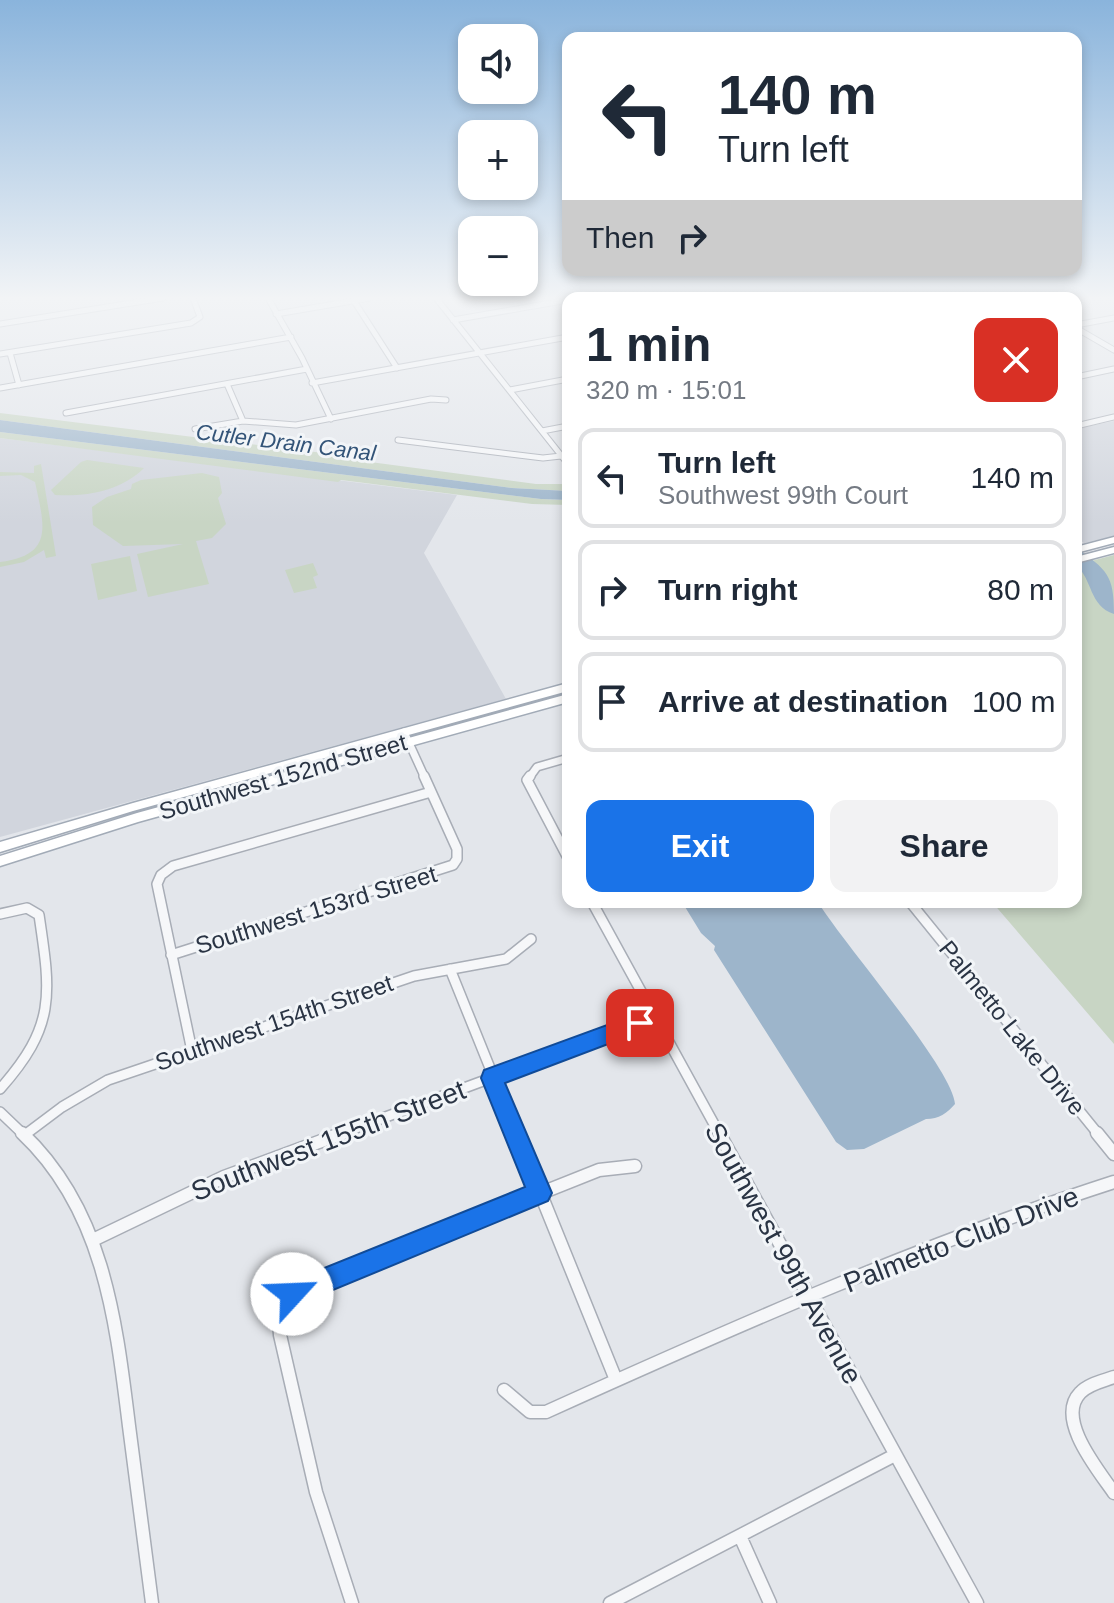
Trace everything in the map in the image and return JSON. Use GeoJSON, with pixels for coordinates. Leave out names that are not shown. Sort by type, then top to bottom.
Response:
{"type":"FeatureCollection","features":[{"type":"Feature","properties":{"kind":"main road"},"geometry":{"type":"LineString","coordinates":[[1082,551],[1114,540]]}},
{"type":"Feature","properties":{"kind":"main road"},"geometry":{"type":"LineString","coordinates":[[1082,554],[1089,556],[1114,550]]}},
{"type":"Feature","properties":{"kind":"main road","name":"Southwest 152nd Street"},"geometry":{"type":"LineString","coordinates":[[0,861],[562,689]]}},
{"type":"Feature","properties":{"kind":"main road","name":"Southwest 152nd Street"},"geometry":{"type":"LineString","coordinates":[[0,847],[407,737],[562,699]]}},
{"type":"Feature","properties":{"kind":"street"},"geometry":{"type":"LineString","coordinates":[[16,373],[19,385]]}},
{"type":"Feature","properties":{"kind":"street"},"geometry":{"type":"LineString","coordinates":[[0,388],[88,373]]}},
{"type":"Feature","properties":{"kind":"street"},"geometry":{"type":"LineString","coordinates":[[66,413],[287,373]]}},
{"type":"Feature","properties":{"kind":"street"},"geometry":{"type":"LineString","coordinates":[[308,373],[331,419]]}},
{"type":"Feature","properties":{"kind":"street"},"geometry":{"type":"LineString","coordinates":[[312,383],[370,373]]}},
{"type":"Feature","properties":{"kind":"street"},"geometry":{"type":"LineString","coordinates":[[496,373],[561,456]]}},
{"type":"Feature","properties":{"kind":"street"},"geometry":{"type":"LineString","coordinates":[[510,390],[562,380]]}},
{"type":"Feature","properties":{"kind":"street"},"geometry":{"type":"LineString","coordinates":[[227,384],[243,421]]}},
{"type":"Feature","properties":{"kind":"street"},"geometry":{"type":"LineString","coordinates":[[195,429],[243,421],[288,426],[431,399],[446,400]]}},
{"type":"Feature","properties":{"kind":"street"},"geometry":{"type":"LineString","coordinates":[[1082,425],[1114,417]]}},
{"type":"Feature","properties":{"kind":"street"},"geometry":{"type":"LineString","coordinates":[[542,431],[562,427]]}},
{"type":"Feature","properties":{"kind":"street"},"geometry":{"type":"LineString","coordinates":[[398,440],[543,458],[561,456]]}},
{"type":"Feature","properties":{"kind":"street"},"geometry":{"type":"LineString","coordinates":[[192,1051],[157,884],[161,875],[173,866],[431,792],[407,737]]}},
{"type":"Feature","properties":{"kind":"street"},"geometry":{"type":"LineString","coordinates":[[562,760],[537,767],[528,776],[527,784],[562,847]]}},
{"type":"Feature","properties":{"kind":"street","name":"Southwest 153rd Street"},"geometry":{"type":"LineString","coordinates":[[171,955],[443,870],[457,859],[457,849],[431,792]]}},
{"type":"Feature","properties":{"kind":"street","name":"Southwest 99th Avenue"},"geometry":{"type":"LineString","coordinates":[[595,908],[977,1603]]}},
{"type":"Feature","properties":{"kind":"street","name":"Palmetto Lake Drive"},"geometry":{"type":"LineString","coordinates":[[915,908],[1114,1154]]}},
{"type":"Feature","properties":{"kind":"street"},"geometry":{"type":"LineString","coordinates":[[0,914],[31,909],[39,915],[49,992],[44,1025],[25,1061],[0,1089]]}},
{"type":"Feature","properties":{"kind":"street","name":"Southwest 154th Street"},"geometry":{"type":"LineString","coordinates":[[26,1134],[101,1083],[414,976],[506,959],[531,939]]}},
{"type":"Feature","properties":{"kind":"street"},"geometry":{"type":"LineString","coordinates":[[450,969],[616,1380]]}},
{"type":"Feature","properties":{"kind":"street","name":"Southwest 155th Street"},"geometry":{"type":"LineString","coordinates":[[95,1239],[192,1190],[656,1017]]}},
{"type":"Feature","properties":{"kind":"street"},"geometry":{"type":"LineString","coordinates":[[0,1112],[26,1134],[68,1187],[95,1239],[118,1337],[152,1603]]}},
{"type":"Feature","properties":{"kind":"street"},"geometry":{"type":"LineString","coordinates":[[352,1603],[306,1453],[279,1331],[284,1303],[305,1287],[539,1193],[599,1170],[635,1166]]}},
{"type":"Feature","properties":{"kind":"street","name":"Palmetto Club Drive"},"geometry":{"type":"LineString","coordinates":[[504,1390],[530,1412],[540,1413],[968,1231],[1114,1182]]}},
{"type":"Feature","properties":{"kind":"street"},"geometry":{"type":"LineString","coordinates":[[1114,1377],[1081,1392],[1073,1403],[1072,1415],[1079,1439],[1114,1493]]}},
{"type":"Feature","properties":{"kind":"street"},"geometry":{"type":"LineString","coordinates":[[610,1603],[895,1455]]}},
{"type":"Feature","properties":{"kind":"street"},"geometry":{"type":"LineString","coordinates":[[740,1536],[770,1603]]}},
{"type":"Feature","properties":{"kind":"shaded area"},"geometry":{"type":"Polygon","coordinates":[[[1114,421],[1114,536],[1084,543],[1082,542],[1082,428],[1114,421]]]}},
{"type":"Feature","properties":{"kind":"shaded area"},"geometry":{"type":"Polygon","coordinates":[[[0,438],[457,495],[424,553],[506,699],[0,837],[0,438]]]}},
{"type":"Feature","properties":{"kind":"green space"},"geometry":{"type":"Polygon","coordinates":[[[0,413],[356,457],[355,460],[536,484],[562,484],[562,491],[512,488],[0,420],[0,413]]]}},
{"type":"Feature","properties":{"kind":"green space"},"geometry":{"type":"Polygon","coordinates":[[[0,432],[562,500],[562,505],[338,482],[0,438],[0,432]]]}},
{"type":"Feature","properties":{"kind":"green space"},"geometry":{"type":"Polygon","coordinates":[[[87,460],[144,468],[125,482],[103,491],[55,495],[51,490],[87,460]]]}},
{"type":"Feature","properties":{"kind":"green space"},"geometry":{"type":"Polygon","coordinates":[[[41,464],[56,556],[46,558],[44,550],[24,562],[0,567],[0,562],[30,553],[38,545],[42,524],[35,482],[21,475],[0,476],[0,472],[34,473],[34,466],[41,464]]]}},
{"type":"Feature","properties":{"kind":"green space"},"geometry":{"type":"Polygon","coordinates":[[[202,473],[219,477],[222,493],[218,498],[226,524],[212,538],[196,541],[209,584],[148,597],[137,554],[183,544],[123,546],[93,525],[92,507],[107,497],[131,489],[132,484],[141,480],[202,473]]]}},
{"type":"Feature","properties":{"kind":"green space"},"geometry":{"type":"Polygon","coordinates":[[[1114,555],[1114,1044],[997,908],[1082,908],[1082,563],[1114,555]]]}},
{"type":"Feature","properties":{"kind":"green space"},"geometry":{"type":"Polygon","coordinates":[[[130,556],[137,591],[98,600],[91,564],[130,556]]]}},
{"type":"Feature","properties":{"kind":"green space"},"geometry":{"type":"Polygon","coordinates":[[[313,563],[318,575],[313,577],[317,588],[294,593],[285,570],[313,563]]]}},
{"type":"Feature","properties":{"kind":"water"},"geometry":{"type":"Polygon","coordinates":[[[0,420],[512,488],[562,491],[562,500],[541,499],[0,432],[0,420]]]}},
{"type":"Feature","properties":{"kind":"water"},"geometry":{"type":"Polygon","coordinates":[[[1082,552],[1107,574],[1114,614],[1095,599],[1082,572],[1082,552]]]}},
{"type":"Feature","properties":{"kind":"water"},"geometry":{"type":"Polygon","coordinates":[[[686,908],[822,908],[936,1063],[950,1087],[955,1104],[942,1115],[926,1119],[864,1149],[847,1150],[836,1142],[714,950],[715,946],[701,933],[686,908]]]}},
{"type":"Feature","properties":{"kind":"route"},"geometry":{"type":"LineString","coordinates":[[292,1294],[539,1193],[492,1078],[640,1023]]}},
{"type":"Feature","properties":{"kind":"water label","name":"Cutler Drain Canal"},"geometry":{"type":"Point","coordinates":[286,442]}}]}
